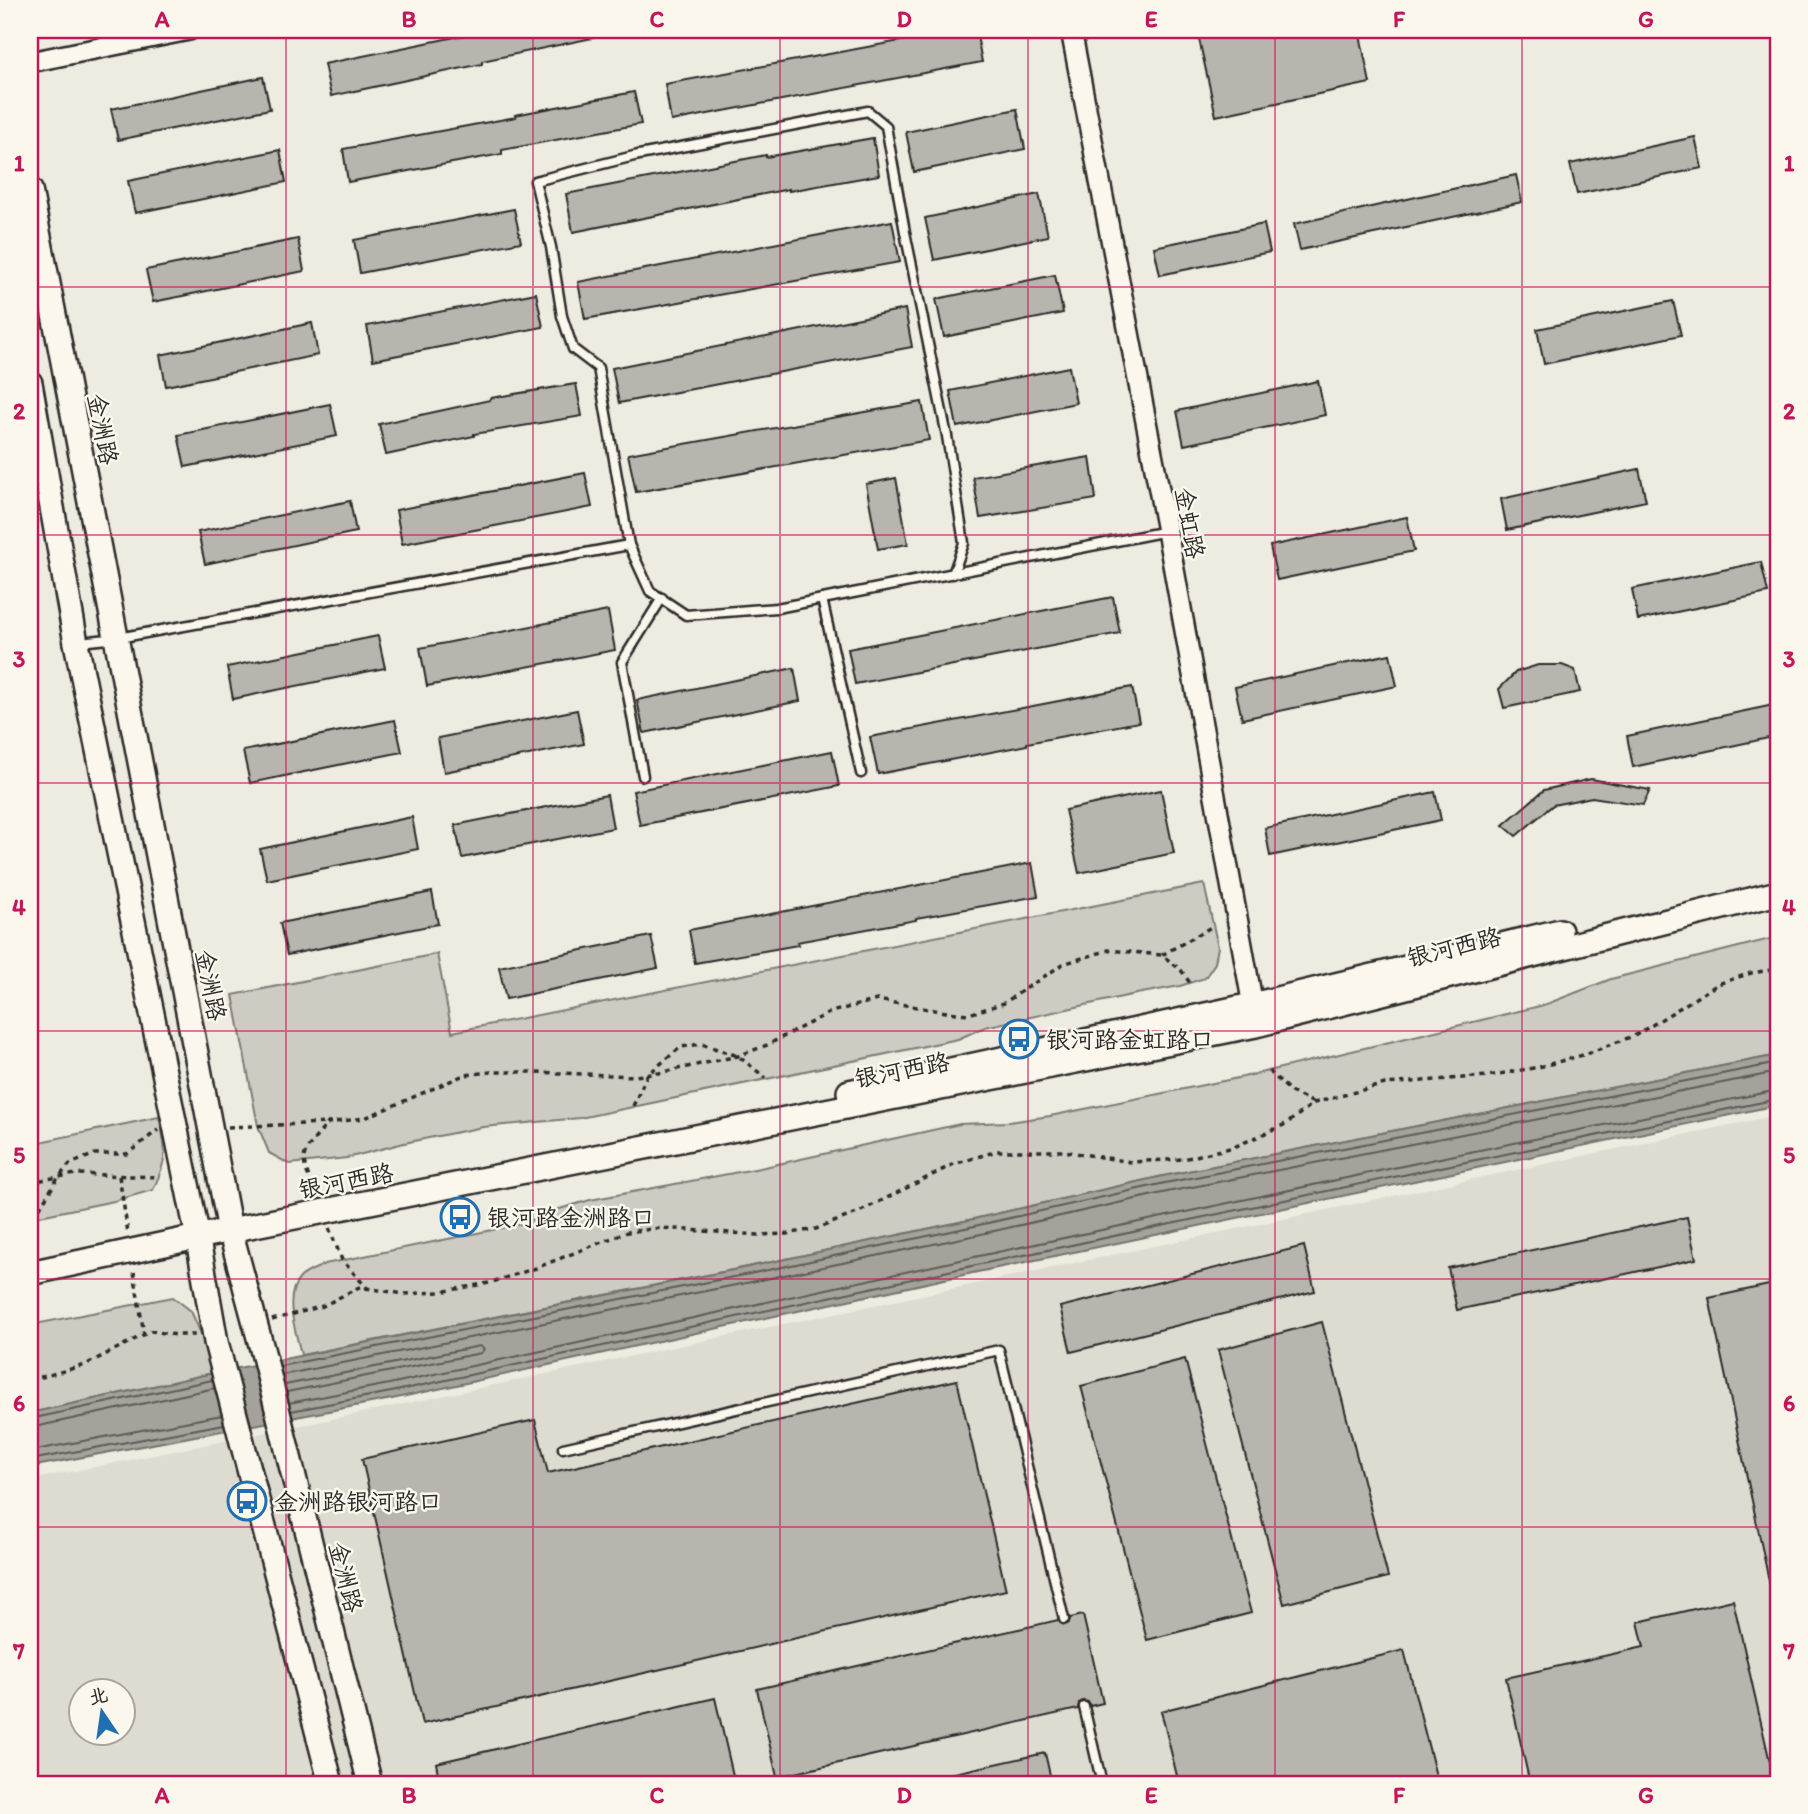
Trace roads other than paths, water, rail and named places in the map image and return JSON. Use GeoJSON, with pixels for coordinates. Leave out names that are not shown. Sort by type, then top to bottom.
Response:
{"type":"FeatureCollection","features":[{"type":"Feature","properties":{"kind":"main road","name":"金洲路"},"geometry":{"type":"LineString","coordinates":[[30,190],[230,1223],[370,1784]]}},
{"type":"Feature","properties":{"kind":"main road"},"geometry":{"type":"LineString","coordinates":[[30,383],[76,643],[197,1230],[209,1338],[240,1434],[331,1784]]}},
{"type":"Feature","properties":{"kind":"main road","name":"银河西路"},"geometry":{"type":"LineString","coordinates":[[1254,1015],[1778,877]]}},
{"type":"Feature","properties":{"kind":"main road","name":"银河西路"},"geometry":{"type":"LineString","coordinates":[[30,1273],[230,1223],[1254,1015],[1778,892]]}},
{"type":"Feature","properties":{"kind":"main road","name":"银河西路"},"geometry":{"type":"LineString","coordinates":[[30,1256],[197,1230]]}},
{"type":"Feature","properties":{"kind":"street"},"geometry":{"type":"LineString","coordinates":[[30,62],[190,30]]}},
{"type":"Feature","properties":{"kind":"street","name":"金虹路"},"geometry":{"type":"LineString","coordinates":[[1071,30],[1167,531],[1254,1015]]}},
{"type":"Feature","properties":{"kind":"lane"},"geometry":{"type":"LineString","coordinates":[[953,574],[964,543],[947,436],[886,126],[868,111],[634,156],[535,181],[551,247],[562,316],[573,349],[598,368],[629,545],[650,591],[687,615],[778,608],[953,574],[1167,531]]}},
{"type":"Feature","properties":{"kind":"lane"},"geometry":{"type":"LineString","coordinates":[[76,643],[118,638],[629,545]]}},
{"type":"Feature","properties":{"kind":"lane"},"geometry":{"type":"LineString","coordinates":[[643,776],[622,662],[662,598]]}},
{"type":"Feature","properties":{"kind":"lane"},"geometry":{"type":"LineString","coordinates":[[822,599],[861,773]]}},
{"type":"Feature","properties":{"kind":"lane"},"geometry":{"type":"LineString","coordinates":[[562,1448],[999,1350],[1064,1619]]}},
{"type":"Feature","properties":{"kind":"lane"},"geometry":{"type":"LineString","coordinates":[[1084,1707],[1102,1784]]}},
{"type":"Feature","properties":{"kind":"water"},"geometry":{"type":"Polygon","coordinates":[[[1778,1055],[1778,1105],[968,1274],[392,1399],[30,1467],[30,1413],[213,1373],[748,1267],[1163,1176],[1778,1055]]]}},
{"type":"Feature","properties":{"kind":"place","name":"银河路金虹路口"},"geometry":{"type":"Point","coordinates":[1019,1039]}},
{"type":"Feature","properties":{"kind":"place","name":"银河路金洲路口"},"geometry":{"type":"Point","coordinates":[460,1217]}},
{"type":"Feature","properties":{"kind":"place","name":"金洲路银河路口"},"geometry":{"type":"Point","coordinates":[247,1501]}}]}
